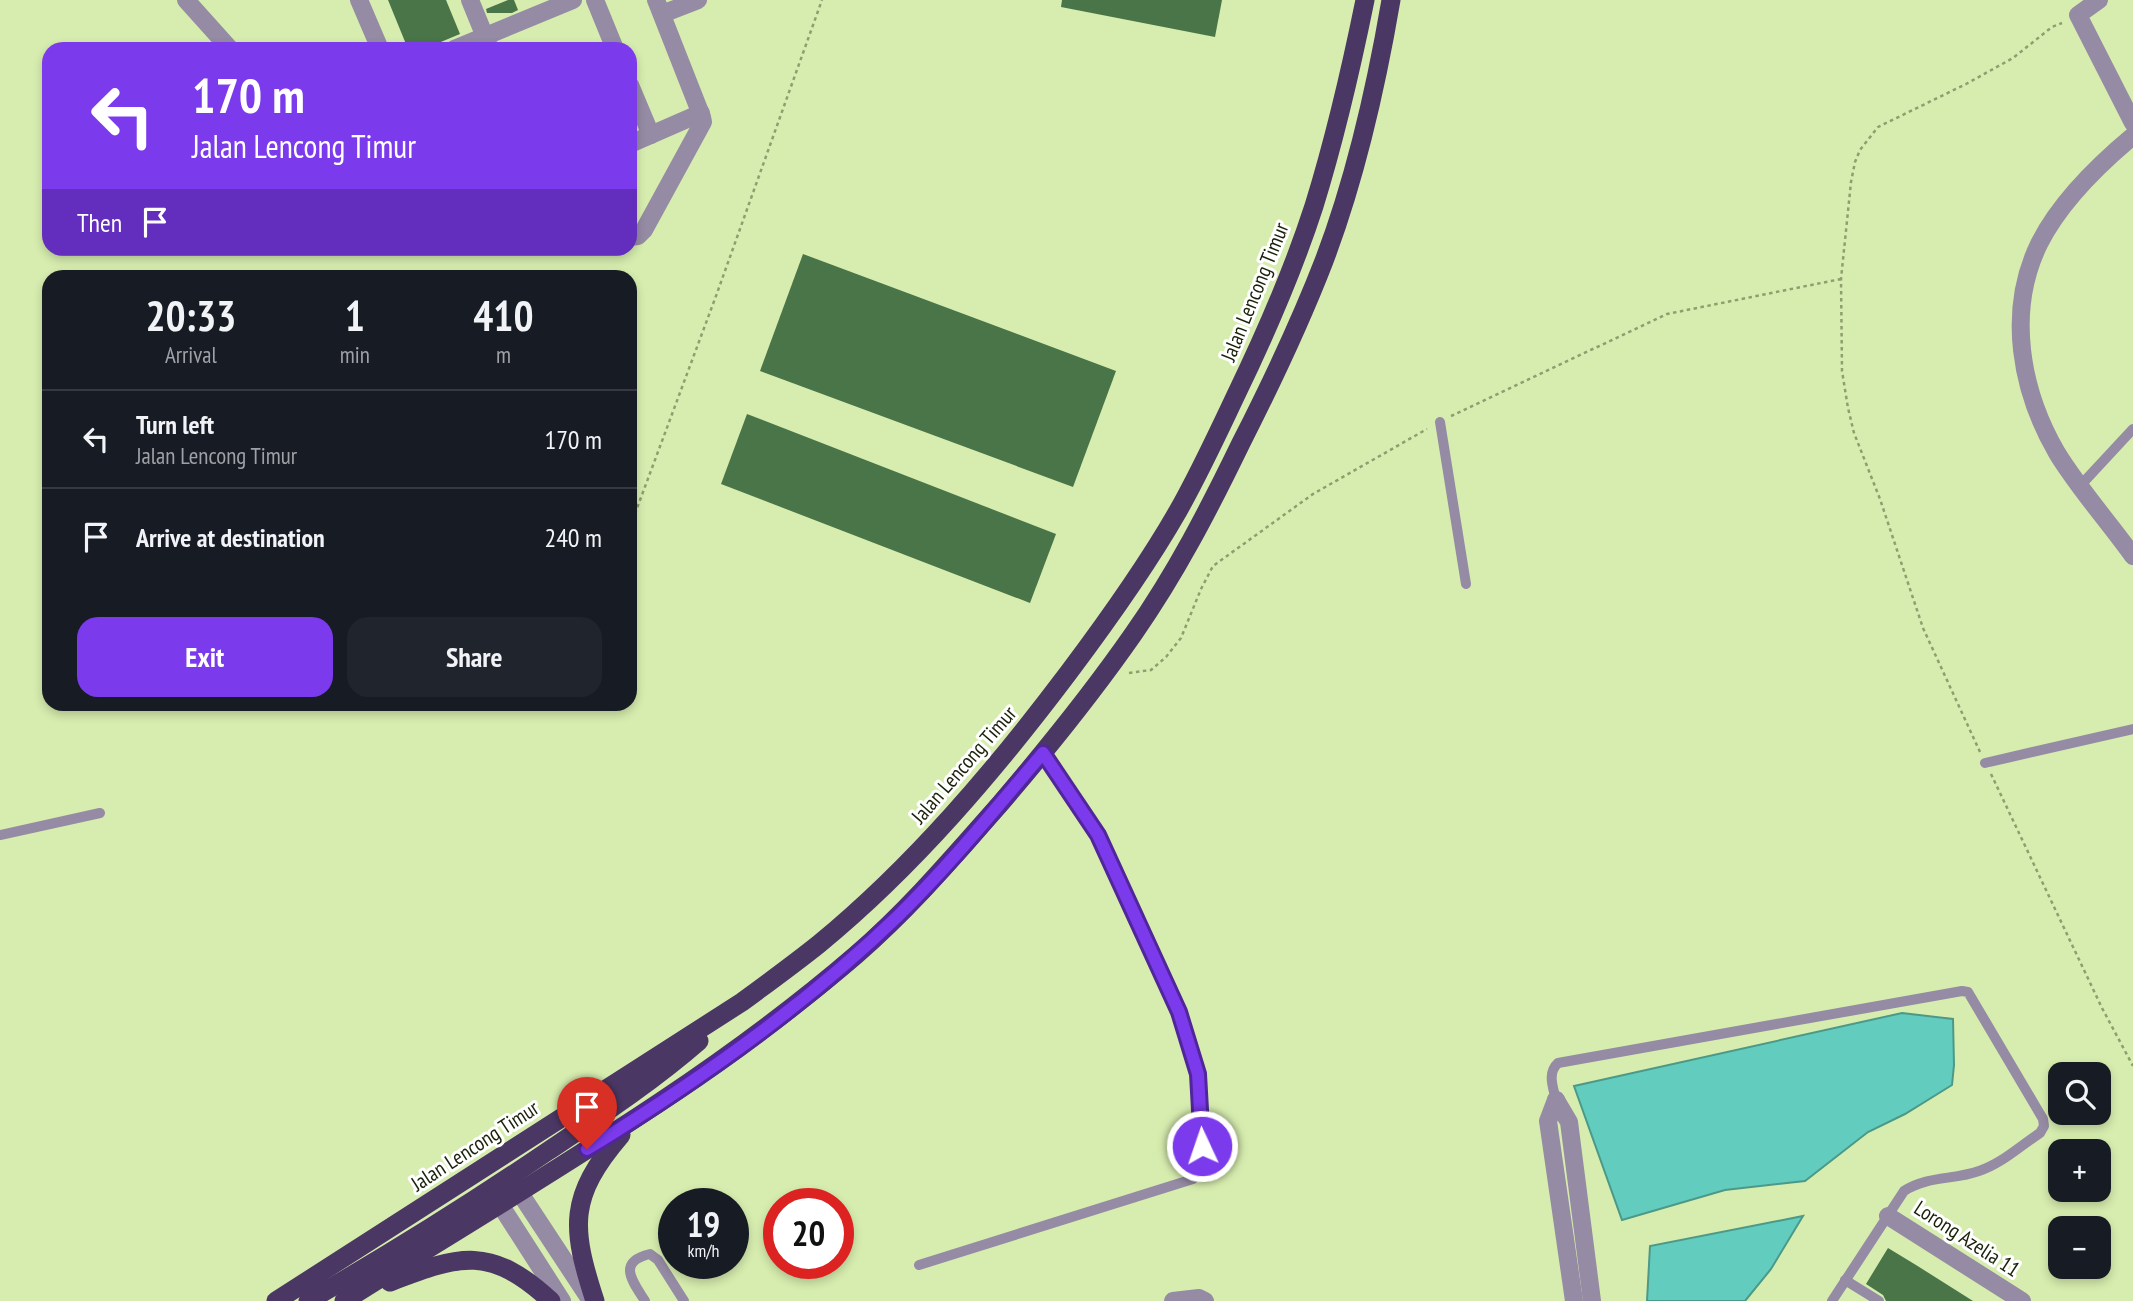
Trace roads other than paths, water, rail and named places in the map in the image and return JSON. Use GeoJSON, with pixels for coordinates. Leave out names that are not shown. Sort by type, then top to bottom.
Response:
{"type":"FeatureCollection","features":[{"type":"Feature","properties":{"kind":"highway","name":"Jalan Lencong Timur"},"geometry":{"type":"LineString","coordinates":[[276,1301],[741,1002],[821,942],[946,823],[1041,710],[1119,604],[1178,510],[1216,439],[1271,319],[1297,254],[1331,149],[1366,0]]}},
{"type":"Feature","properties":{"kind":"highway"},"geometry":{"type":"LineString","coordinates":[[347,1299],[514,1184],[633,1121],[711,1069],[803,999],[858,953],[934,879],[1043,753],[1136,631],[1186,551],[1269,387],[1324,259],[1347,193],[1371,100],[1391,0]]}},
{"type":"Feature","properties":{"kind":"highway"},"geometry":{"type":"LineString","coordinates":[[514,1184],[673,1064],[741,1002]]}},
{"type":"Feature","properties":{"kind":"highway"},"geometry":{"type":"LineString","coordinates":[[593,1301],[581,1259],[577,1229],[580,1205],[587,1184],[604,1156],[633,1121]]}},
{"type":"Feature","properties":{"kind":"highway"},"geometry":{"type":"LineString","coordinates":[[308,1301],[495,1196]]}},
{"type":"Feature","properties":{"kind":"highway"},"geometry":{"type":"LineString","coordinates":[[347,1299],[437,1264],[474,1260],[508,1270],[535,1286],[551,1301]]}},
{"type":"Feature","properties":{"kind":"street"},"geometry":{"type":"LineString","coordinates":[[186,0],[224,42]]}},
{"type":"Feature","properties":{"kind":"street"},"geometry":{"type":"LineString","coordinates":[[359,0],[377,42]]}},
{"type":"Feature","properties":{"kind":"street"},"geometry":{"type":"LineString","coordinates":[[470,0],[487,42]]}},
{"type":"Feature","properties":{"kind":"street"},"geometry":{"type":"LineString","coordinates":[[489,42],[573,0]]}},
{"type":"Feature","properties":{"kind":"street"},"geometry":{"type":"LineString","coordinates":[[595,0],[612,42]]}},
{"type":"Feature","properties":{"kind":"street"},"geometry":{"type":"LineString","coordinates":[[637,236],[644,230],[703,120],[659,7],[698,0]]}},
{"type":"Feature","properties":{"kind":"street"},"geometry":{"type":"LineString","coordinates":[[2099,0],[2077,15],[2133,123]]}},
{"type":"Feature","properties":{"kind":"street"},"geometry":{"type":"LineString","coordinates":[[637,102],[651,135]]}},
{"type":"Feature","properties":{"kind":"street"},"geometry":{"type":"LineString","coordinates":[[637,141],[701,113]]}},
{"type":"Feature","properties":{"kind":"street"},"geometry":{"type":"LineString","coordinates":[[2133,136],[2079,188],[2050,226],[2034,257],[2021,323],[2023,367],[2028,387],[2053,445],[2133,556]]}},
{"type":"Feature","properties":{"kind":"street"},"geometry":{"type":"LineString","coordinates":[[1556,1100],[1548,1121],[1574,1301]]}},
{"type":"Feature","properties":{"kind":"street"},"geometry":{"type":"LineString","coordinates":[[1556,1100],[1569,1122],[1592,1301]]}},
{"type":"Feature","properties":{"kind":"street"},"geometry":{"type":"LineString","coordinates":[[514,1184],[593,1301]]}},
{"type":"Feature","properties":{"kind":"street"},"geometry":{"type":"LineString","coordinates":[[495,1196],[562,1301]]}},
{"type":"Feature","properties":{"kind":"street","name":"Lorong Azelia 11"},"geometry":{"type":"LineString","coordinates":[[1888,1216],[2022,1301]]}},
{"type":"Feature","properties":{"kind":"street"},"geometry":{"type":"LineString","coordinates":[[1173,1301],[1199,1298],[1205,1301]]}},
{"type":"Feature","properties":{"kind":"lane"},"geometry":{"type":"LineString","coordinates":[[1440,422],[1466,584]]}},
{"type":"Feature","properties":{"kind":"lane"},"geometry":{"type":"LineString","coordinates":[[2080,486],[2133,429]]}},
{"type":"Feature","properties":{"kind":"lane"},"geometry":{"type":"LineString","coordinates":[[1985,763],[2133,729]]}},
{"type":"Feature","properties":{"kind":"lane"},"geometry":{"type":"LineString","coordinates":[[919,1265],[1193,1179],[1203,1169],[1198,1074],[1179,1012],[1098,835],[1043,753]]}},
{"type":"Feature","properties":{"kind":"lane"},"geometry":{"type":"LineString","coordinates":[[0,835],[100,813]]}},
{"type":"Feature","properties":{"kind":"lane"},"geometry":{"type":"LineString","coordinates":[[1556,1100],[1551,1074],[1558,1063],[1968,992],[2044,1126],[2039,1133],[1993,1165],[1977,1172],[1915,1184],[1904,1191],[1832,1301]]}},
{"type":"Feature","properties":{"kind":"lane"},"geometry":{"type":"LineString","coordinates":[[645,1301],[631,1279],[629,1270],[632,1263],[641,1256],[650,1255],[658,1260],[684,1301]]}},
{"type":"Feature","properties":{"kind":"lane"},"geometry":{"type":"LineString","coordinates":[[1845,1280],[1879,1301]]}},
{"type":"Feature","properties":{"kind":"water"},"geometry":{"type":"Polygon","coordinates":[[[1902,1013],[1953,1019],[1952,1085],[1905,1114],[1868,1132],[1805,1181],[1725,1190],[1622,1220],[1574,1086],[1902,1013]]]}},
{"type":"Feature","properties":{"kind":"water"},"geometry":{"type":"Polygon","coordinates":[[[1803,1216],[1771,1269],[1745,1301],[1647,1301],[1650,1246],[1803,1216]]]}}]}
